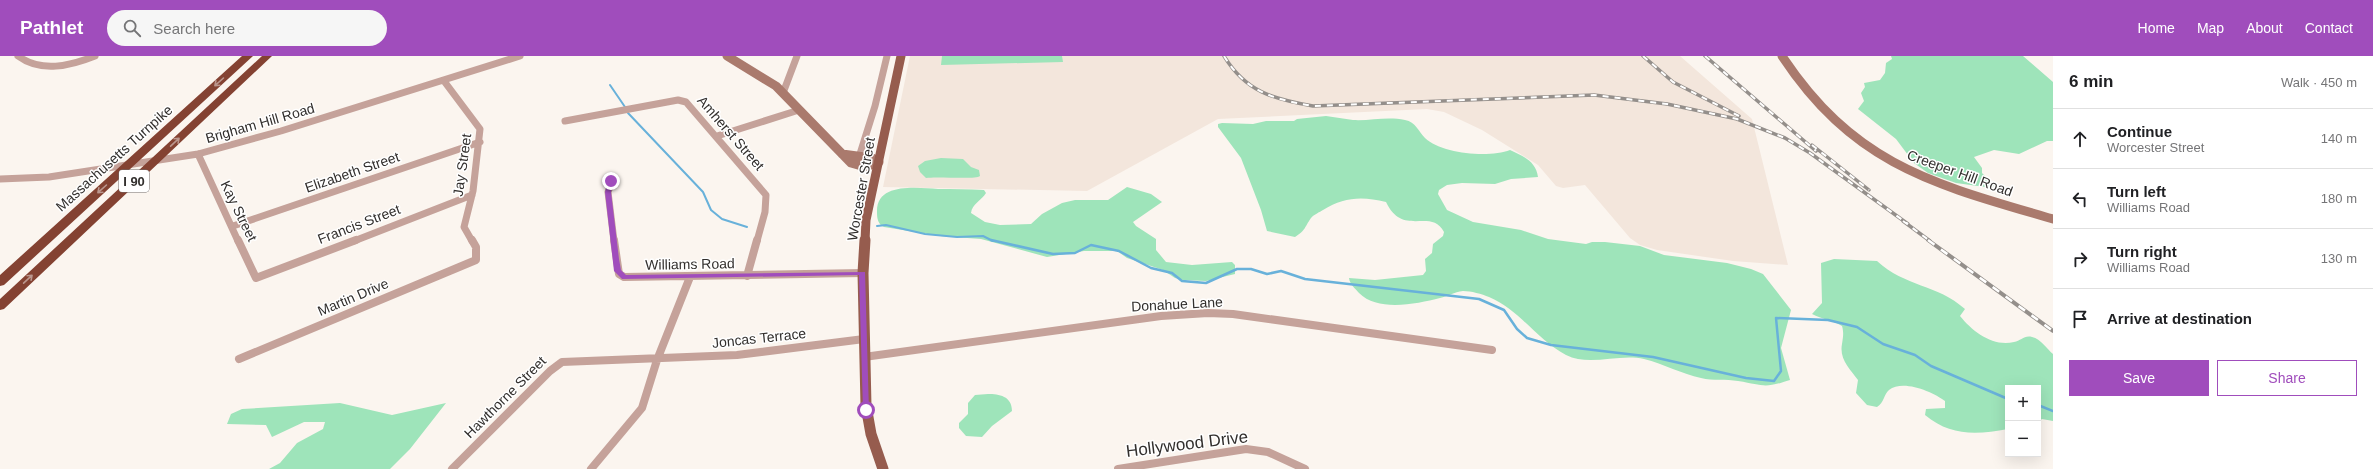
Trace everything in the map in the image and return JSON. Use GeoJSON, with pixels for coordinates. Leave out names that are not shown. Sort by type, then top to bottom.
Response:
{"type":"FeatureCollection","features":[{"type":"Feature","properties":{"kind":"highway","name":"Massachusetts Turnpike"},"geometry":{"type":"LineString","coordinates":[[0,282],[248,56]]}},
{"type":"Feature","properties":{"kind":"highway","name":"Massachusetts Turnpike"},"geometry":{"type":"LineString","coordinates":[[0,306],[267,56]]}},
{"type":"Feature","properties":{"kind":"main road","name":"Worcester Street"},"geometry":{"type":"LineString","coordinates":[[883,469],[868,420],[864,357],[863,273],[866,220],[901,56]]}},
{"type":"Feature","properties":{"kind":"street"},"geometry":{"type":"LineString","coordinates":[[18,56],[35,65],[54,66],[95,56]]}},
{"type":"Feature","properties":{"kind":"street","name":"Brigham Hill Road"},"geometry":{"type":"LineString","coordinates":[[0,179],[30,179],[198,154],[444,81],[520,56]]}},
{"type":"Feature","properties":{"kind":"street"},"geometry":{"type":"LineString","coordinates":[[727,56],[760,75],[783,93],[840,153],[856,166],[869,167],[879,162]]}},
{"type":"Feature","properties":{"kind":"street"},"geometry":{"type":"LineString","coordinates":[[783,93],[797,56]]}},
{"type":"Feature","properties":{"kind":"street"},"geometry":{"type":"LineString","coordinates":[[859,157],[875,106],[888,56]]}},
{"type":"Feature","properties":{"kind":"street","name":"Creeper Hill Road"},"geometry":{"type":"LineString","coordinates":[[1782,56],[1832,118],[1850,135],[1880,155],[1909,171],[1945,185],[2053,219]]}},
{"type":"Feature","properties":{"kind":"street","name":"Jay Street"},"geometry":{"type":"LineString","coordinates":[[444,81],[479,126],[480,142],[472,195],[464,230],[476,247],[476,260]]}},
{"type":"Feature","properties":{"kind":"street","name":"Amherst Street"},"geometry":{"type":"LineString","coordinates":[[565,121],[683,100],[766,194],[765,212],[747,276]]}},
{"type":"Feature","properties":{"kind":"street"},"geometry":{"type":"LineString","coordinates":[[716,136],[799,110]]}},
{"type":"Feature","properties":{"kind":"street","name":"Elizabeth Street"},"geometry":{"type":"LineString","coordinates":[[233,226],[480,142]]}},
{"type":"Feature","properties":{"kind":"street"},"geometry":{"type":"LineString","coordinates":[[840,153],[872,158],[879,162]]}},
{"type":"Feature","properties":{"kind":"street","name":"Kay Street"},"geometry":{"type":"LineString","coordinates":[[198,154],[256,278]]}},
{"type":"Feature","properties":{"kind":"street","name":"Williams Road"},"geometry":{"type":"LineString","coordinates":[[614,177],[608,192],[619,274],[624,277],[638,278],[863,273]]}},
{"type":"Feature","properties":{"kind":"street","name":"Francis Street"},"geometry":{"type":"LineString","coordinates":[[256,278],[472,195]]}},
{"type":"Feature","properties":{"kind":"street","name":"Martin Drive"},"geometry":{"type":"LineString","coordinates":[[240,359],[476,260]]}},
{"type":"Feature","properties":{"kind":"street"},"geometry":{"type":"LineString","coordinates":[[591,469],[642,408],[657,360],[690,277]]}},
{"type":"Feature","properties":{"kind":"street","name":"Donahue Lane"},"geometry":{"type":"LineString","coordinates":[[864,357],[1161,316],[1213,313],[1492,350]]}},
{"type":"Feature","properties":{"kind":"street","name":"Joncas Terrace"},"geometry":{"type":"LineString","coordinates":[[657,360],[737,355],[864,339]]}},
{"type":"Feature","properties":{"kind":"street","name":"Hawthorne Street"},"geometry":{"type":"LineString","coordinates":[[452,469],[558,364],[577,360],[657,360]]}},
{"type":"Feature","properties":{"kind":"street","name":"Hollywood Drive"},"geometry":{"type":"LineString","coordinates":[[1118,469],[1246,449],[1268,452],[1305,469]]}},
{"type":"Feature","properties":{"kind":"shaded area"},"geometry":{"type":"Polygon","coordinates":[[[910,56],[1680,56],[1752,119],[1788,265],[1733,261],[1657,250],[1640,245],[1630,238],[1585,185],[1563,188],[1556,186],[1538,165],[1482,130],[1444,112],[1427,109],[1218,119],[1087,191],[883,187],[910,56]]]}},
{"type":"Feature","properties":{"kind":"green space"},"geometry":{"type":"Polygon","coordinates":[[[942,56],[1062,56],[1063,62],[941,65],[942,56]]]}},
{"type":"Feature","properties":{"kind":"green space"},"geometry":{"type":"Polygon","coordinates":[[[1891,56],[2023,56],[2053,82],[2053,141],[2047,141],[2019,154],[1994,150],[1974,157],[1982,168],[1982,173],[1994,185],[1992,188],[1956,183],[1928,173],[1914,163],[1896,139],[1858,109],[1864,101],[1861,93],[1865,87],[1864,83],[1880,80],[1885,73],[1886,63],[1892,59],[1891,56]]]}},
{"type":"Feature","properties":{"kind":"green space"},"geometry":{"type":"Polygon","coordinates":[[[1326,116],[1353,120],[1392,118],[1405,120],[1412,123],[1425,138],[1442,148],[1478,154],[1490,154],[1510,150],[1532,163],[1537,171],[1538,177],[1511,179],[1495,184],[1462,183],[1447,185],[1439,190],[1438,194],[1447,210],[1473,222],[1521,230],[1548,239],[1586,244],[1592,242],[1605,242],[1640,246],[1664,255],[1727,263],[1751,269],[1763,274],[1791,310],[1781,348],[1790,380],[1774,385],[1764,385],[1733,380],[1701,378],[1644,359],[1625,358],[1585,360],[1575,358],[1556,349],[1510,309],[1486,296],[1473,292],[1463,291],[1430,300],[1398,305],[1376,303],[1367,299],[1350,283],[1349,278],[1375,280],[1423,275],[1426,271],[1425,259],[1432,253],[1433,244],[1443,236],[1444,232],[1438,225],[1432,222],[1408,221],[1393,213],[1386,202],[1361,198],[1338,202],[1313,216],[1303,231],[1295,237],[1267,231],[1261,210],[1241,158],[1218,127],[1218,124],[1222,123],[1253,124],[1266,121],[1294,121],[1297,119],[1326,116]]]}},
{"type":"Feature","properties":{"kind":"green space"},"geometry":{"type":"Polygon","coordinates":[[[941,158],[963,159],[971,167],[979,170],[980,176],[971,178],[926,178],[920,172],[918,166],[925,161],[941,158]]]}},
{"type":"Feature","properties":{"kind":"green space"},"geometry":{"type":"Polygon","coordinates":[[[1127,187],[1151,194],[1162,202],[1133,222],[1136,226],[1156,239],[1156,250],[1166,262],[1192,265],[1232,262],[1235,265],[1235,274],[1206,281],[1183,280],[1175,278],[1163,270],[1127,258],[1117,251],[1084,251],[1047,257],[981,239],[940,236],[884,227],[879,223],[877,217],[879,202],[883,196],[891,191],[910,188],[984,190],[986,193],[973,207],[971,213],[985,222],[1000,225],[1031,224],[1042,214],[1062,203],[1075,200],[1108,200],[1127,187]]]}},
{"type":"Feature","properties":{"kind":"green space"},"geometry":{"type":"Polygon","coordinates":[[[1834,259],[1877,261],[1888,270],[1899,276],[1954,301],[1965,309],[1960,316],[1965,322],[1984,337],[2006,343],[2029,337],[2035,338],[2044,344],[2053,354],[2053,421],[2041,420],[2041,385],[2005,385],[2005,429],[1985,432],[1964,432],[1944,427],[1934,422],[1925,415],[1926,409],[1945,408],[1945,401],[1940,397],[1926,391],[1910,386],[1895,387],[1889,390],[1877,407],[1867,405],[1856,393],[1858,380],[1846,364],[1842,354],[1842,326],[1812,314],[1822,303],[1821,263],[1834,259]]]}},
{"type":"Feature","properties":{"kind":"green space"},"geometry":{"type":"Polygon","coordinates":[[[975,395],[1000,395],[1007,399],[1010,402],[1012,411],[992,426],[982,437],[966,436],[959,428],[959,423],[968,414],[968,403],[975,395]]]}},
{"type":"Feature","properties":{"kind":"green space"},"geometry":{"type":"Polygon","coordinates":[[[340,403],[392,415],[446,403],[410,449],[390,469],[269,469],[280,463],[297,443],[323,429],[325,422],[304,422],[272,437],[266,425],[227,424],[231,414],[242,409],[340,403]]]}},
{"type":"Feature","properties":{"kind":"waterway"},"geometry":{"type":"LineString","coordinates":[[610,85],[625,107]]}},
{"type":"Feature","properties":{"kind":"waterway"},"geometry":{"type":"LineString","coordinates":[[628,113],[703,192],[711,210],[722,219],[747,227]]}},
{"type":"Feature","properties":{"kind":"waterway"},"geometry":{"type":"LineString","coordinates":[[877,226],[886,225],[925,234],[957,237],[983,236],[991,240]]}},
{"type":"Feature","properties":{"kind":"waterway"},"geometry":{"type":"LineString","coordinates":[[991,240],[1053,254],[1075,253],[1091,245],[1119,251],[1151,268],[1172,273],[1182,281],[1206,283],[1237,269],[1251,269],[1267,274],[1281,271],[1305,279],[1479,299],[1504,310],[1517,329],[1527,338],[1551,345],[1653,357],[1746,378],[1774,381],[1781,371],[1776,318],[1828,320],[1857,327],[1883,344],[1915,355],[1931,366],[2005,398]]}},
{"type":"Feature","properties":{"kind":"waterway"},"geometry":{"type":"LineString","coordinates":[[2041,406],[2053,411]]}},
{"type":"Feature","properties":{"kind":"railway"},"geometry":{"type":"LineString","coordinates":[[1224,56],[1232,68],[1251,86],[1273,97],[1313,106],[1594,95],[1667,104],[1737,119],[1785,138],[1810,153],[1908,224]]}},
{"type":"Feature","properties":{"kind":"railway"},"geometry":{"type":"LineString","coordinates":[[1643,56],[1673,82],[1739,116]]}},
{"type":"Feature","properties":{"kind":"railway"},"geometry":{"type":"LineString","coordinates":[[1705,56],[1816,151]]}},
{"type":"Feature","properties":{"kind":"railway"},"geometry":{"type":"LineString","coordinates":[[1812,145],[1869,190]]}},
{"type":"Feature","properties":{"kind":"railway"},"geometry":{"type":"LineString","coordinates":[[1903,221],[1930,241]]}},
{"type":"Feature","properties":{"kind":"railway"},"geometry":{"type":"LineString","coordinates":[[1928,240],[2053,331]]}},
{"type":"Feature","properties":{"kind":"route"},"geometry":{"type":"LineString","coordinates":[[611,181],[608,192],[617,268],[621,276],[638,278],[863,273],[866,410]]}}]}
